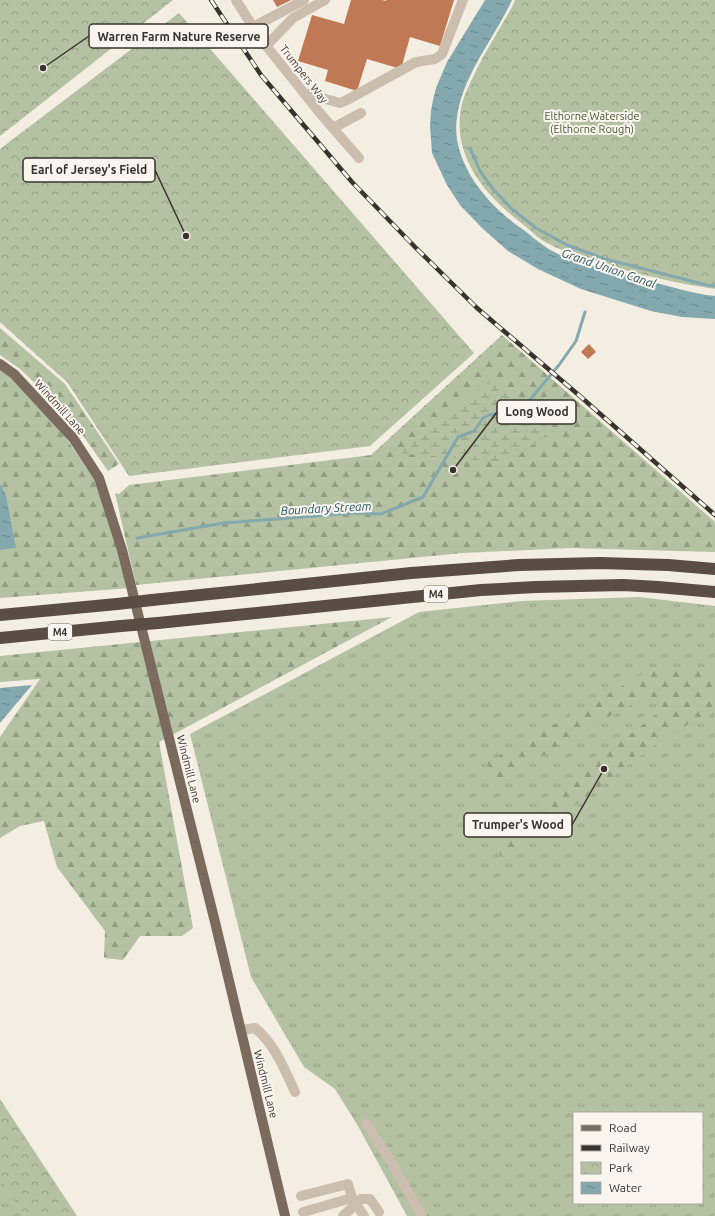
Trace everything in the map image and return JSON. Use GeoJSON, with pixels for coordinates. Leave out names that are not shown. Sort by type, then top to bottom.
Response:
{"type":"FeatureCollection","features":[{"type":"Feature","properties":{"kind":"highway","name":"M4"},"geometry":{"type":"LineString","coordinates":[[0,616],[411,573],[519,565],[600,563],[668,565],[715,569]]}},
{"type":"Feature","properties":{"kind":"highway","name":"M4"},"geometry":{"type":"LineString","coordinates":[[0,638],[505,588],[623,585],[715,592]]}},
{"type":"Feature","properties":{"kind":"main road","name":"Windmill Lane"},"geometry":{"type":"LineString","coordinates":[[0,364],[14,374],[73,438],[99,478],[122,550],[241,1030],[285,1216]]}},
{"type":"Feature","properties":{"kind":"street","name":"Trumpers Way"},"geometry":{"type":"LineString","coordinates":[[236,0],[266,46],[359,158]]}},
{"type":"Feature","properties":{"kind":"street"},"geometry":{"type":"LineString","coordinates":[[253,27],[304,0]]}},
{"type":"Feature","properties":{"kind":"street"},"geometry":{"type":"LineString","coordinates":[[266,46],[294,18],[325,0]]}},
{"type":"Feature","properties":{"kind":"street"},"geometry":{"type":"LineString","coordinates":[[304,93],[340,103],[416,62],[435,59],[442,54],[463,0]]}},
{"type":"Feature","properties":{"kind":"street"},"geometry":{"type":"LineString","coordinates":[[333,128],[361,113]]}},
{"type":"Feature","properties":{"kind":"street"},"geometry":{"type":"LineString","coordinates":[[241,1030],[255,1028],[262,1034],[280,1061],[296,1092]]}},
{"type":"Feature","properties":{"kind":"street"},"geometry":{"type":"LineString","coordinates":[[366,1123],[391,1162],[422,1216]]}},
{"type":"Feature","properties":{"kind":"street"},"geometry":{"type":"LineString","coordinates":[[301,1196],[348,1184],[354,1201],[364,1216]]}},
{"type":"Feature","properties":{"kind":"street"},"geometry":{"type":"LineString","coordinates":[[303,1212],[361,1199],[370,1199],[379,1212]]}},
{"type":"Feature","properties":{"kind":"street"},"geometry":{"type":"LineString","coordinates":[[343,1216],[354,1201]]}},
{"type":"Feature","properties":{"kind":"green space"},"geometry":{"type":"Polygon","coordinates":[[[0,0],[173,0],[0,136],[0,0]]]}},
{"type":"Feature","properties":{"kind":"green space","name":"Elthorne Waterside (Elthorne Rough)"},"geometry":{"type":"Polygon","coordinates":[[[515,0],[715,0],[715,289],[670,281],[626,270],[597,262],[555,247],[539,238],[512,215],[488,192],[478,179],[464,150],[460,133],[462,104],[473,76],[515,0]]]}},
{"type":"Feature","properties":{"kind":"green space"},"geometry":{"type":"Polygon","coordinates":[[[179,13],[474,353],[370,446],[129,476],[67,382],[0,322],[0,149],[179,13]]]}},
{"type":"Feature","properties":{"kind":"green space"},"geometry":{"type":"Polygon","coordinates":[[[0,328],[65,384],[119,464],[108,471],[67,413],[20,369],[0,355],[0,328]]]}},
{"type":"Feature","properties":{"kind":"green space"},"geometry":{"type":"Polygon","coordinates":[[[502,335],[715,522],[715,552],[571,548],[463,553],[136,585],[115,493],[119,494],[129,485],[371,455],[502,335]]]}},
{"type":"Feature","properties":{"kind":"green space"},"geometry":{"type":"Polygon","coordinates":[[[0,368],[13,377],[62,432],[95,481],[130,588],[0,598],[0,550],[15,548],[6,495],[0,483],[0,368]]]}},
{"type":"Feature","properties":{"kind":"green space"},"geometry":{"type":"Polygon","coordinates":[[[495,377],[554,431],[505,463],[398,453],[495,377]]]}},
{"type":"Feature","properties":{"kind":"green space"},"geometry":{"type":"Polygon","coordinates":[[[639,597],[715,606],[715,1216],[407,1216],[358,1126],[335,1089],[304,1067],[251,977],[190,734],[419,612],[522,601],[639,597]]]}},
{"type":"Feature","properties":{"kind":"green space"},"geometry":{"type":"Polygon","coordinates":[[[392,617],[159,742],[193,928],[182,936],[140,936],[123,960],[104,958],[105,931],[57,867],[44,821],[20,826],[0,838],[0,737],[40,679],[0,682],[0,656],[392,617]]]}},
{"type":"Feature","properties":{"kind":"green space"},"geometry":{"type":"Polygon","coordinates":[[[655,667],[715,670],[715,708],[656,744],[504,859],[491,842],[663,709],[648,696],[585,729],[500,782],[489,776],[488,762],[655,667]]]}},
{"type":"Feature","properties":{"kind":"green space"},"geometry":{"type":"Polygon","coordinates":[[[0,1099],[77,1216],[25,1216],[0,1179],[0,1099]]]}},
{"type":"Feature","properties":{"kind":"green space"},"geometry":{"type":"Polygon","coordinates":[[[0,1163],[36,1216],[0,1216],[0,1163]]]}},
{"type":"Feature","properties":{"kind":"water"},"geometry":{"type":"Polygon","coordinates":[[[485,0],[512,0],[472,71],[460,101],[456,131],[458,145],[462,158],[475,183],[493,205],[503,214],[555,253],[581,263],[692,292],[715,296],[715,319],[682,317],[651,311],[581,289],[538,269],[508,251],[482,228],[460,205],[447,185],[432,153],[430,126],[431,111],[436,88],[447,62],[485,0]]]}},
{"type":"Feature","properties":{"kind":"water"},"geometry":{"type":"Polygon","coordinates":[[[0,483],[6,495],[16,548],[0,550],[0,483]]]}},
{"type":"Feature","properties":{"kind":"water"},"geometry":{"type":"Polygon","coordinates":[[[32,685],[0,723],[0,688],[32,685]]]}},
{"type":"Feature","properties":{"kind":"building"},"geometry":{"type":"Polygon","coordinates":[[[273,0],[291,0],[277,7],[273,0]]]}},
{"type":"Feature","properties":{"kind":"building"},"geometry":{"type":"Polygon","coordinates":[[[351,0],[454,0],[440,46],[410,37],[401,69],[367,59],[357,91],[325,81],[328,70],[298,61],[312,15],[344,24],[351,0]]]}},
{"type":"Feature","properties":{"kind":"building"},"geometry":{"type":"Polygon","coordinates":[[[589,344],[596,352],[588,359],[581,352],[589,344]]]}},
{"type":"Feature","properties":{"kind":"waterway","name":"Grand Union Canal"},"geometry":{"type":"LineString","coordinates":[[470,148],[480,171],[493,189],[512,209],[536,228],[567,245],[605,259],[715,286]]}},
{"type":"Feature","properties":{"kind":"waterway","name":"Boundary Stream"},"geometry":{"type":"LineString","coordinates":[[137,538],[224,523],[355,513],[381,514],[423,497],[458,437],[474,431],[483,418],[489,415],[523,408],[559,365],[576,341],[585,312]]}},
{"type":"Feature","properties":{"kind":"railway"},"geometry":{"type":"LineString","coordinates":[[211,0],[261,75],[352,182],[415,247],[477,308],[715,515]]}},
{"type":"Feature","properties":{"kind":"place","name":"Warren Farm Nature Reserve"},"geometry":{"type":"Point","coordinates":[43,68]}},
{"type":"Feature","properties":{"kind":"place","name":"Earl of Jersey's Field"},"geometry":{"type":"Point","coordinates":[186,236]}},
{"type":"Feature","properties":{"kind":"place","name":"Long Wood"},"geometry":{"type":"Point","coordinates":[453,470]}},
{"type":"Feature","properties":{"kind":"place","name":"Trumper's Wood"},"geometry":{"type":"Point","coordinates":[604,769]}}]}
